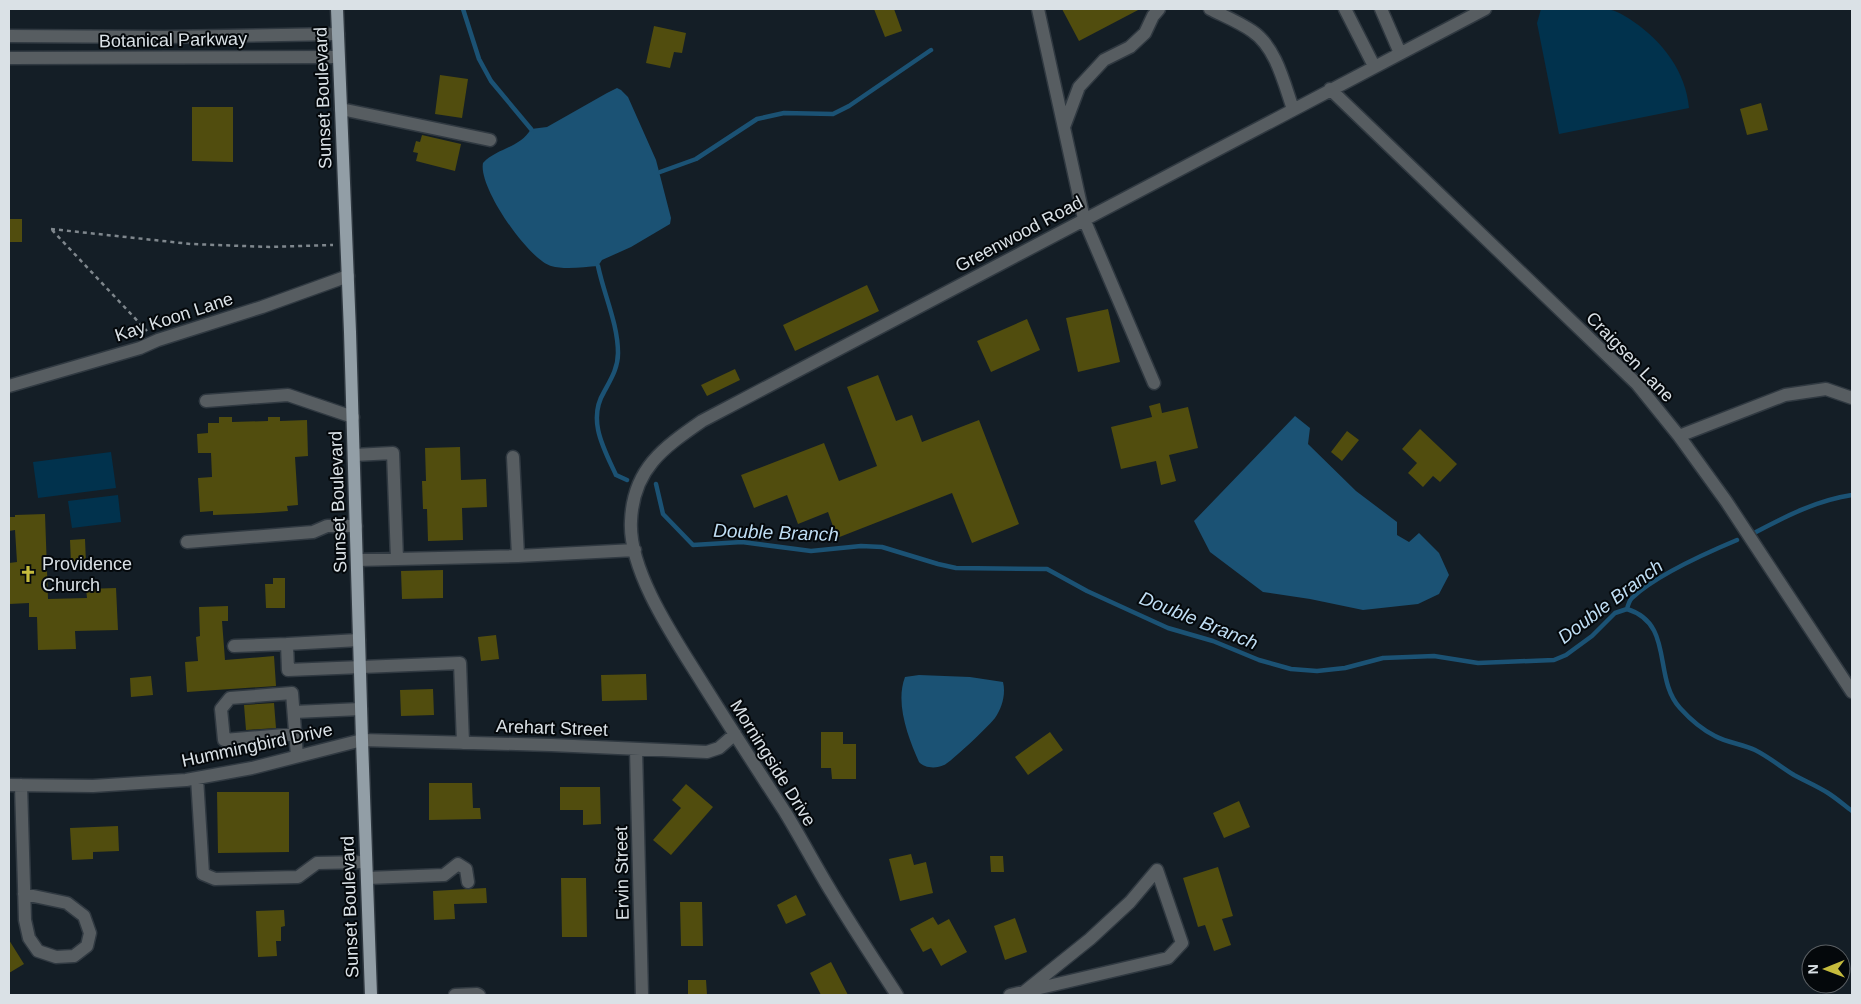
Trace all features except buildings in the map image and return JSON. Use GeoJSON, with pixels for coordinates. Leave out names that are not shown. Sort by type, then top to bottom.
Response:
{"type":"FeatureCollection","features":[{"type":"Feature","properties":{"kind":"main road","name":"Sunset Boulevard"},"geometry":{"type":"LineString","coordinates":[[338,9],[338,57],[347,244],[371,995]]}},
{"type":"Feature","properties":{"kind":"street"},"geometry":{"type":"LineString","coordinates":[[1038,9],[1084,219],[1154,383]]}},
{"type":"Feature","properties":{"kind":"street"},"geometry":{"type":"LineString","coordinates":[[1064,127],[1079,87],[1104,60],[1130,47],[1145,33],[1153,16],[1159,9]]}},
{"type":"Feature","properties":{"kind":"street"},"geometry":{"type":"LineString","coordinates":[[1210,9],[1253,31],[1265,43],[1275,60],[1293,109]]}},
{"type":"Feature","properties":{"kind":"street"},"geometry":{"type":"LineString","coordinates":[[1345,9],[1374,66]]}},
{"type":"Feature","properties":{"kind":"street"},"geometry":{"type":"LineString","coordinates":[[1381,9],[1400,53]]}},
{"type":"Feature","properties":{"kind":"street","name":"Greenwood Road"},"geometry":{"type":"LineString","coordinates":[[634,546],[631,521],[639,482],[650,463],[669,444],[702,421],[1485,9]]}},
{"type":"Feature","properties":{"kind":"street","name":"Botanical Parkway"},"geometry":{"type":"LineString","coordinates":[[9,36],[164,37],[338,34]]}},
{"type":"Feature","properties":{"kind":"street","name":"Botanical Parkway"},"geometry":{"type":"LineString","coordinates":[[9,58],[338,57]]}},
{"type":"Feature","properties":{"kind":"street","name":"Craigsen Lane"},"geometry":{"type":"LineString","coordinates":[[1330,89],[1637,384],[1679,436],[1726,501],[1852,692]]}},
{"type":"Feature","properties":{"kind":"street"},"geometry":{"type":"LineString","coordinates":[[341,109],[490,140]]}},
{"type":"Feature","properties":{"kind":"street","name":"Kay Koon Lane"},"geometry":{"type":"LineString","coordinates":[[9,386],[140,348],[158,340],[262,307],[348,276]]}},
{"type":"Feature","properties":{"kind":"street"},"geometry":{"type":"LineString","coordinates":[[1679,436],[1785,395],[1826,389],[1852,398]]}},
{"type":"Feature","properties":{"kind":"street"},"geometry":{"type":"LineString","coordinates":[[206,401],[288,395],[353,417]]}},
{"type":"Feature","properties":{"kind":"street"},"geometry":{"type":"LineString","coordinates":[[354,455],[393,453],[397,559]]}},
{"type":"Feature","properties":{"kind":"street"},"geometry":{"type":"LineString","coordinates":[[513,456],[518,556]]}},
{"type":"Feature","properties":{"kind":"street"},"geometry":{"type":"LineString","coordinates":[[187,542],[313,532],[327,526],[356,526]]}},
{"type":"Feature","properties":{"kind":"street"},"geometry":{"type":"LineString","coordinates":[[357,560],[518,556],[634,546]]}},
{"type":"Feature","properties":{"kind":"street","name":"Morningside Drive"},"geometry":{"type":"LineString","coordinates":[[634,546],[643,577],[669,629],[786,814],[832,894],[897,995]]}},
{"type":"Feature","properties":{"kind":"street"},"geometry":{"type":"LineString","coordinates":[[234,646],[359,640]]}},
{"type":"Feature","properties":{"kind":"street"},"geometry":{"type":"LineString","coordinates":[[287,644],[288,670],[460,663],[463,742]]}},
{"type":"Feature","properties":{"kind":"street"},"geometry":{"type":"LineString","coordinates":[[296,734],[224,740],[221,709],[230,698],[292,693],[296,734],[297,756]]}},
{"type":"Feature","properties":{"kind":"street"},"geometry":{"type":"LineString","coordinates":[[294,712],[361,709]]}},
{"type":"Feature","properties":{"kind":"street","name":"Arehart Street"},"geometry":{"type":"LineString","coordinates":[[362,740],[463,742],[707,752],[719,748],[734,734]]}},
{"type":"Feature","properties":{"kind":"street","name":"Hummingbird Drive"},"geometry":{"type":"LineString","coordinates":[[15,785],[93,786],[197,778],[252,768],[362,740]]}},
{"type":"Feature","properties":{"kind":"street","name":"Ervin Street"},"geometry":{"type":"LineString","coordinates":[[636,749],[642,995]]}},
{"type":"Feature","properties":{"kind":"street"},"geometry":{"type":"LineString","coordinates":[[197,778],[203,874],[215,879],[298,877],[317,863],[366,862]]}},
{"type":"Feature","properties":{"kind":"street"},"geometry":{"type":"LineString","coordinates":[[15,785],[25,920],[29,938],[38,951],[56,957],[74,956],[87,946],[90,933],[84,916],[67,903],[24,894]]}},
{"type":"Feature","properties":{"kind":"street"},"geometry":{"type":"LineString","coordinates":[[367,878],[444,875],[458,864],[466,870],[468,882]]}},
{"type":"Feature","properties":{"kind":"street"},"geometry":{"type":"LineString","coordinates":[[1010,995],[1024,992],[1168,958],[1182,943],[1157,870],[1130,902],[1090,938],[1024,992]]}},
{"type":"Feature","properties":{"kind":"street"},"geometry":{"type":"LineString","coordinates":[[455,995],[479,995]]}},
{"type":"Feature","properties":{"kind":"path"},"geometry":{"type":"LineString","coordinates":[[140,348],[147,330],[51,228],[192,244],[270,247],[347,244]]}},
{"type":"Feature","properties":{"kind":"shaded area"},"geometry":{"type":"Polygon","coordinates":[[[1541,9],[1607,9],[1618,12],[1631,20],[1645,30],[1671,59],[1683,82],[1689,108],[1559,134],[1537,23],[1541,9]]]}},
{"type":"Feature","properties":{"kind":"shaded area"},"geometry":{"type":"Polygon","coordinates":[[[617,88],[628,97],[656,160],[671,218],[670,224],[631,247],[602,260],[598,266],[568,268],[551,266],[541,261],[530,250],[506,221],[488,188],[483,163],[521,140],[531,129],[547,127],[617,88]]]}},
{"type":"Feature","properties":{"kind":"shaded area"},"geometry":{"type":"Polygon","coordinates":[[[1295,416],[1310,428],[1308,444],[1356,491],[1397,522],[1397,535],[1409,542],[1419,533],[1439,553],[1449,575],[1439,594],[1418,604],[1363,610],[1263,592],[1210,552],[1194,521],[1295,416]]]}},
{"type":"Feature","properties":{"kind":"shaded area"},"geometry":{"type":"Polygon","coordinates":[[[111,452],[116,488],[38,498],[33,462],[111,452]]]}},
{"type":"Feature","properties":{"kind":"shaded area"},"geometry":{"type":"Polygon","coordinates":[[[118,495],[121,522],[72,528],[68,501],[118,495]]]}},
{"type":"Feature","properties":{"kind":"shaded area"},"geometry":{"type":"Polygon","coordinates":[[[919,675],[970,677],[1003,682],[1003,701],[995,718],[954,758],[944,765],[937,767],[927,767],[919,762],[904,720],[901,698],[905,677],[919,675]]]}},
{"type":"Feature","properties":{"kind":"waterway","name":"Double Branch"},"geometry":{"type":"LineString","coordinates":[[463,9],[479,59],[491,81],[531,129]]}},
{"type":"Feature","properties":{"kind":"waterway"},"geometry":{"type":"LineString","coordinates":[[660,172],[696,159],[757,119],[784,113],[833,114],[849,106],[931,50]]}},
{"type":"Feature","properties":{"kind":"waterway","name":"Double Branch"},"geometry":{"type":"LineString","coordinates":[[598,266],[616,331],[618,353],[614,373],[599,403],[597,424],[602,445],[616,475],[627,480]]}},
{"type":"Feature","properties":{"kind":"waterway","name":"Double Branch"},"geometry":{"type":"LineString","coordinates":[[656,484],[663,514],[693,545],[742,542],[811,551],[861,546],[882,547],[956,568],[1047,569],[1087,591],[1168,628],[1213,641],[1259,660],[1291,669],[1317,671],[1345,668],[1383,658],[1434,656],[1478,663],[1554,660],[1566,655],[1592,636],[1615,613],[1627,609],[1632,598],[1654,581],[1696,558],[1737,540]]}},
{"type":"Feature","properties":{"kind":"waterway","name":"Double Branch"},"geometry":{"type":"LineString","coordinates":[[1756,532],[1815,505],[1852,495]]}},
{"type":"Feature","properties":{"kind":"waterway"},"geometry":{"type":"LineString","coordinates":[[1627,609],[1642,616],[1652,626],[1672,695],[1680,708],[1692,720],[1715,736],[1760,753],[1794,775],[1828,793],[1852,811]]}},
{"type":"Feature","properties":{"kind":"place","name":"Providence Church"},"geometry":{"type":"Point","coordinates":[28,574]}}]}
